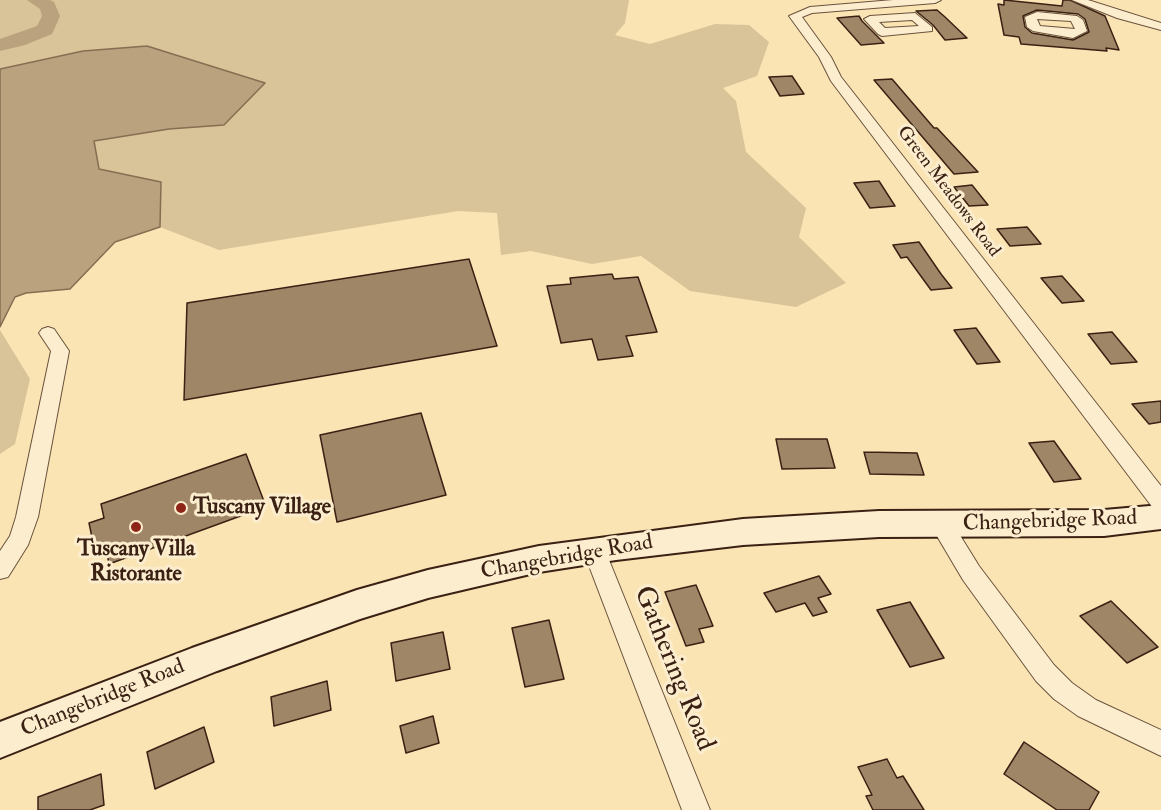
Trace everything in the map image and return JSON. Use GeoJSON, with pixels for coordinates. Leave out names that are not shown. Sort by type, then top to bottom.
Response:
{"type":"FeatureCollection","features":[{"type":"Feature","properties":{"kind":"main road","name":"Changebridge Road"},"geometry":{"type":"LineString","coordinates":[[0,740],[205,658],[357,605],[428,584],[539,559],[743,532],[879,524],[1104,524],[1161,517]]}},
{"type":"Feature","properties":{"kind":"street","name":"Green Meadows Road"},"geometry":{"type":"LineString","coordinates":[[935,0],[810,10],[795,16],[825,57],[835,78],[1161,502]]}},
{"type":"Feature","properties":{"kind":"street"},"geometry":{"type":"LineString","coordinates":[[1078,0],[1099,9],[1161,27]]}},
{"type":"Feature","properties":{"kind":"street"},"geometry":{"type":"LineString","coordinates":[[879,5],[892,18]]}},
{"type":"Feature","properties":{"kind":"street"},"geometry":{"type":"LineString","coordinates":[[1073,18],[1099,9]]}},
{"type":"Feature","properties":{"kind":"street"},"geometry":{"type":"LineString","coordinates":[[0,570],[20,539],[27,517],[60,351],[48,333]]}},
{"type":"Feature","properties":{"kind":"street"},"geometry":{"type":"LineString","coordinates":[[942,525],[971,573],[1045,674],[1063,691],[1087,708],[1161,743]]}},
{"type":"Feature","properties":{"kind":"street","name":"Gathering Road"},"geometry":{"type":"LineString","coordinates":[[594,550],[696,810]]}},
{"type":"Feature","properties":{"kind":"shaded area"},"geometry":{"type":"Polygon","coordinates":[[[0,0],[629,0],[625,23],[615,35],[650,44],[715,24],[749,25],[769,42],[757,76],[723,88],[736,101],[746,152],[806,208],[799,237],[846,283],[796,307],[690,291],[641,256],[592,264],[531,251],[501,255],[497,213],[458,211],[219,250],[160,227],[161,183],[99,169],[94,141],[169,129],[224,125],[147,46],[83,51],[0,69],[0,0]]]}},
{"type":"Feature","properties":{"kind":"shaded area"},"geometry":{"type":"Polygon","coordinates":[[[147,46],[265,83],[224,125],[169,129],[94,141],[99,169],[161,182],[160,227],[115,242],[70,289],[26,293],[15,297],[0,327],[0,69],[83,51],[147,46]]]}},
{"type":"Feature","properties":{"kind":"shaded area"},"geometry":{"type":"Polygon","coordinates":[[[0,330],[30,379],[15,444],[0,454],[0,330]]]}},
{"type":"Feature","properties":{"kind":"building"},"geometry":{"type":"Polygon","coordinates":[[[1004,0],[1062,6],[1063,0],[1070,0],[1105,16],[1119,50],[1021,44],[1019,37],[1004,35],[998,4],[1004,5],[1004,0]],[[1037,10],[1023,16],[1025,27],[1032,33],[1073,40],[1089,32],[1085,19],[1078,14],[1037,10]]]}},
{"type":"Feature","properties":{"kind":"building"},"geometry":{"type":"Polygon","coordinates":[[[937,10],[967,38],[945,40],[933,25],[916,11],[937,10]]]}},
{"type":"Feature","properties":{"kind":"building"},"geometry":{"type":"Polygon","coordinates":[[[859,16],[884,43],[861,45],[837,18],[859,16]]]}},
{"type":"Feature","properties":{"kind":"building"},"geometry":{"type":"Polygon","coordinates":[[[792,76],[804,94],[780,96],[769,77],[792,76]]]}},
{"type":"Feature","properties":{"kind":"building"},"geometry":{"type":"Polygon","coordinates":[[[892,79],[934,128],[937,128],[978,172],[954,174],[874,80],[892,79]]]}},
{"type":"Feature","properties":{"kind":"building"},"geometry":{"type":"Polygon","coordinates":[[[879,181],[895,206],[870,208],[854,183],[879,181]]]}},
{"type":"Feature","properties":{"kind":"building"},"geometry":{"type":"Polygon","coordinates":[[[972,185],[988,205],[969,206],[954,187],[972,185]]]}},
{"type":"Feature","properties":{"kind":"building"},"geometry":{"type":"Polygon","coordinates":[[[1027,227],[1041,244],[1010,246],[997,229],[1027,227]]]}},
{"type":"Feature","properties":{"kind":"building"},"geometry":{"type":"Polygon","coordinates":[[[919,242],[952,288],[931,290],[907,257],[901,258],[893,245],[919,242]]]}},
{"type":"Feature","properties":{"kind":"building"},"geometry":{"type":"Polygon","coordinates":[[[469,259],[497,346],[184,400],[187,303],[469,259]]]}},
{"type":"Feature","properties":{"kind":"building"},"geometry":{"type":"Polygon","coordinates":[[[612,274],[614,279],[638,277],[657,332],[626,336],[633,356],[598,360],[592,339],[561,343],[547,286],[571,284],[570,278],[612,274]]]}},
{"type":"Feature","properties":{"kind":"building"},"geometry":{"type":"Polygon","coordinates":[[[1062,276],[1084,301],[1062,303],[1041,278],[1062,276]]]}},
{"type":"Feature","properties":{"kind":"building"},"geometry":{"type":"Polygon","coordinates":[[[976,328],[1000,362],[977,364],[954,330],[976,328]]]}},
{"type":"Feature","properties":{"kind":"building"},"geometry":{"type":"Polygon","coordinates":[[[1112,332],[1137,362],[1111,364],[1088,334],[1112,332]]]}},
{"type":"Feature","properties":{"kind":"building"},"geometry":{"type":"Polygon","coordinates":[[[1161,401],[1161,422],[1149,424],[1132,404],[1161,401]]]}},
{"type":"Feature","properties":{"kind":"building"},"geometry":{"type":"Polygon","coordinates":[[[421,413],[446,495],[337,522],[320,435],[421,413]]]}},
{"type":"Feature","properties":{"kind":"building"},"geometry":{"type":"Polygon","coordinates":[[[776,439],[827,439],[835,468],[782,469],[776,439]]]}},
{"type":"Feature","properties":{"kind":"building"},"geometry":{"type":"Polygon","coordinates":[[[1054,441],[1081,479],[1054,482],[1029,443],[1054,441]]]}},
{"type":"Feature","properties":{"kind":"building"},"geometry":{"type":"Polygon","coordinates":[[[864,452],[917,453],[924,475],[870,474],[864,452]]]}},
{"type":"Feature","properties":{"kind":"building","name":"Tuscany Village"},"geometry":{"type":"Polygon","coordinates":[[[246,454],[265,504],[257,510],[109,564],[105,543],[94,547],[89,523],[104,518],[101,504],[246,454]]]}},
{"type":"Feature","properties":{"kind":"building"},"geometry":{"type":"Polygon","coordinates":[[[819,576],[831,594],[818,598],[827,612],[813,616],[805,603],[776,612],[764,593],[819,576]]]}},
{"type":"Feature","properties":{"kind":"building"},"geometry":{"type":"Polygon","coordinates":[[[696,585],[713,626],[699,629],[704,642],[686,646],[665,592],[696,585]]]}},
{"type":"Feature","properties":{"kind":"building"},"geometry":{"type":"Polygon","coordinates":[[[1111,601],[1158,647],[1127,663],[1080,616],[1111,601]]]}},
{"type":"Feature","properties":{"kind":"building"},"geometry":{"type":"Polygon","coordinates":[[[910,602],[944,658],[910,667],[877,610],[910,602]]]}},
{"type":"Feature","properties":{"kind":"building"},"geometry":{"type":"Polygon","coordinates":[[[549,620],[564,679],[525,687],[512,628],[549,620]]]}},
{"type":"Feature","properties":{"kind":"building"},"geometry":{"type":"Polygon","coordinates":[[[443,632],[450,669],[396,681],[391,643],[443,632]]]}},
{"type":"Feature","properties":{"kind":"building"},"geometry":{"type":"Polygon","coordinates":[[[327,681],[331,710],[274,726],[271,697],[327,681]]]}},
{"type":"Feature","properties":{"kind":"building"},"geometry":{"type":"Polygon","coordinates":[[[433,716],[439,743],[406,753],[400,726],[433,716]]]}},
{"type":"Feature","properties":{"kind":"building"},"geometry":{"type":"Polygon","coordinates":[[[204,727],[214,762],[155,789],[147,752],[204,727]]]}},
{"type":"Feature","properties":{"kind":"building"},"geometry":{"type":"Polygon","coordinates":[[[1024,742],[1099,792],[1089,810],[1057,810],[1004,774],[1024,742]]]}},
{"type":"Feature","properties":{"kind":"building"},"geometry":{"type":"Polygon","coordinates":[[[887,759],[897,778],[903,776],[924,810],[873,810],[866,796],[872,795],[858,767],[887,759]]]}},
{"type":"Feature","properties":{"kind":"building"},"geometry":{"type":"Polygon","coordinates":[[[101,774],[104,805],[90,810],[38,810],[38,797],[101,774]]]}},
{"type":"Feature","properties":{"kind":"waterway"},"geometry":{"type":"LineString","coordinates":[[0,45],[18,41],[45,30],[51,16],[48,6],[36,0]]}},
{"type":"Feature","properties":{"kind":"place","name":"Tuscany Village"},"geometry":{"type":"Point","coordinates":[181,508]}},
{"type":"Feature","properties":{"kind":"place","name":"Tuscany Villa Ristorante"},"geometry":{"type":"Point","coordinates":[136,527]}}]}
